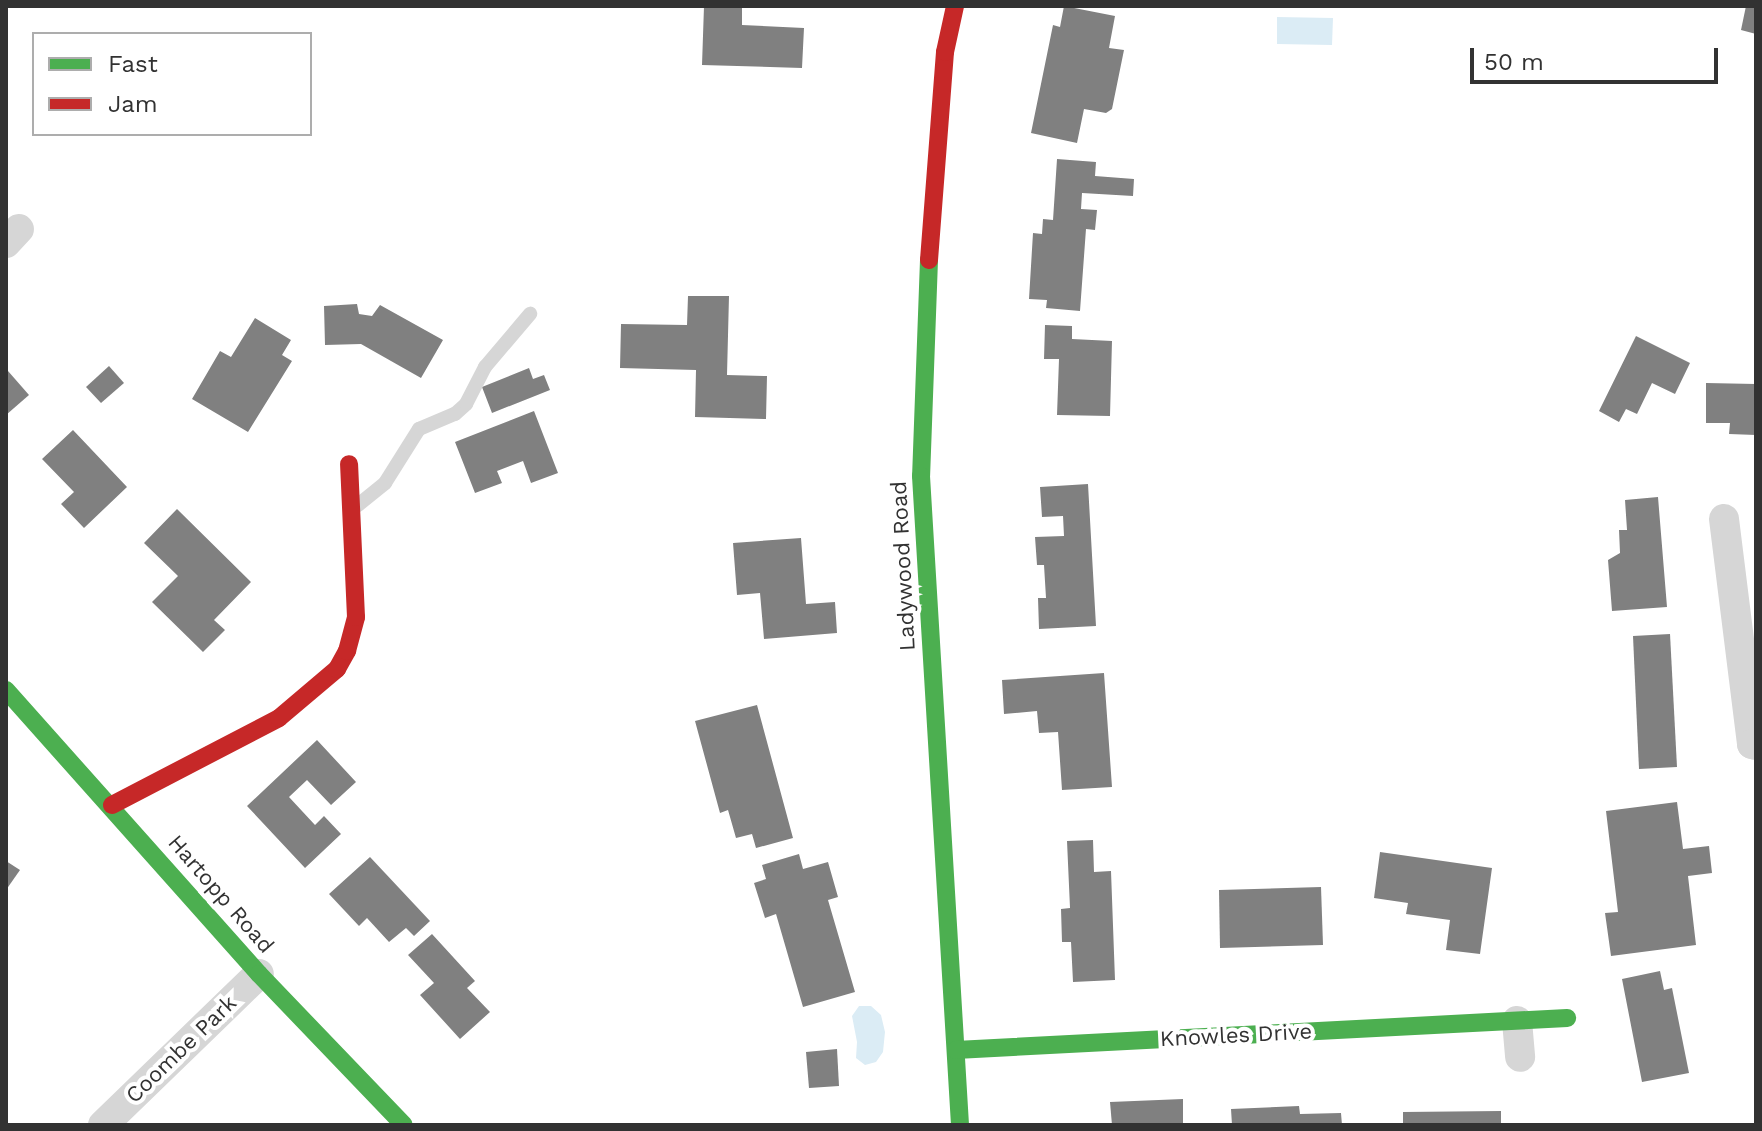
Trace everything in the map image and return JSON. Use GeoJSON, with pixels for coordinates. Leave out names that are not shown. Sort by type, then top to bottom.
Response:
{"type":"FeatureCollection","features":[{"type":"Feature","properties":{"kind":"street","name":"Ladywood Road"},"geometry":{"type":"LineString","coordinates":[[955,6],[945,52],[927,284],[921,476],[960,1125]]}},
{"type":"Feature","properties":{"kind":"street"},"geometry":{"type":"LineString","coordinates":[[112,805],[279,718],[337,669],[347,651],[356,617],[349,464]]}},
{"type":"Feature","properties":{"kind":"street"},"geometry":{"type":"LineString","coordinates":[[1724,519],[1752,744],[1756,745]]}},
{"type":"Feature","properties":{"kind":"street","name":"Hartopp Road"},"geometry":{"type":"LineString","coordinates":[[6,690],[112,805],[259,974],[404,1125]]}},
{"type":"Feature","properties":{"kind":"street","name":"Coombe Park"},"geometry":{"type":"LineString","coordinates":[[103,1125],[259,974]]}},
{"type":"Feature","properties":{"kind":"street","name":"Knowles Drive"},"geometry":{"type":"LineString","coordinates":[[956,1050],[1567,1018]]}},
{"type":"Feature","properties":{"kind":"street"},"geometry":{"type":"LineString","coordinates":[[1517,1021],[1520,1057]]}},
{"type":"Feature","properties":{"kind":"lane"},"geometry":{"type":"LineString","coordinates":[[351,510],[385,483],[419,429],[455,414],[466,404],[485,367],[530,314]]}},
{"type":"Feature","properties":{"kind":"shaded area"},"geometry":{"type":"Polygon","coordinates":[[[1277,17],[1333,18],[1332,45],[1277,44],[1277,17]]]}},
{"type":"Feature","properties":{"kind":"shaded area"},"geometry":{"type":"Polygon","coordinates":[[[859,1006],[871,1006],[881,1015],[885,1032],[883,1052],[876,1062],[865,1065],[856,1058],[857,1042],[852,1016],[859,1006]]]}},
{"type":"Feature","properties":{"kind":"building"},"geometry":{"type":"Polygon","coordinates":[[[704,6],[742,6],[742,25],[804,28],[802,68],[702,65],[704,6]]]}},
{"type":"Feature","properties":{"kind":"building"},"geometry":{"type":"Polygon","coordinates":[[[1064,6],[1115,16],[1109,48],[1124,50],[1112,109],[1106,113],[1084,109],[1077,143],[1031,133],[1053,25],[1060,27],[1064,6]]]}},
{"type":"Feature","properties":{"kind":"building"},"geometry":{"type":"Polygon","coordinates":[[[1746,6],[1756,6],[1756,34],[1741,30],[1746,6]]]}},
{"type":"Feature","properties":{"kind":"building"},"geometry":{"type":"Polygon","coordinates":[[[1057,159],[1096,162],[1095,176],[1134,179],[1133,196],[1082,193],[1081,209],[1097,210],[1095,230],[1086,229],[1080,311],[1046,308],[1047,300],[1029,299],[1033,233],[1042,234],[1043,219],[1053,220],[1057,159]]]}},
{"type":"Feature","properties":{"kind":"building"},"geometry":{"type":"Polygon","coordinates":[[[688,296],[729,296],[727,375],[767,376],[766,419],[695,417],[696,370],[620,368],[621,324],[687,325],[688,296]]]}},
{"type":"Feature","properties":{"kind":"building"},"geometry":{"type":"Polygon","coordinates":[[[357,304],[359,314],[372,316],[380,305],[443,340],[421,378],[361,344],[325,345],[324,306],[357,304]]]}},
{"type":"Feature","properties":{"kind":"building"},"geometry":{"type":"Polygon","coordinates":[[[255,318],[291,340],[282,355],[292,361],[248,432],[192,399],[220,351],[231,357],[255,318]]]}},
{"type":"Feature","properties":{"kind":"building"},"geometry":{"type":"Polygon","coordinates":[[[1045,325],[1072,326],[1072,339],[1112,341],[1110,416],[1057,415],[1059,359],[1044,359],[1045,325]]]}},
{"type":"Feature","properties":{"kind":"building"},"geometry":{"type":"Polygon","coordinates":[[[1636,336],[1690,363],[1675,394],[1652,383],[1637,414],[1626,409],[1619,422],[1599,411],[1636,336]]]}},
{"type":"Feature","properties":{"kind":"building"},"geometry":{"type":"Polygon","coordinates":[[[109,366],[124,383],[101,403],[86,387],[109,366]]]}},
{"type":"Feature","properties":{"kind":"building"},"geometry":{"type":"Polygon","coordinates":[[[529,368],[533,379],[544,375],[550,390],[492,413],[482,387],[529,368]]]}},
{"type":"Feature","properties":{"kind":"building"},"geometry":{"type":"Polygon","coordinates":[[[6,372],[29,395],[6,415],[6,372]]]}},
{"type":"Feature","properties":{"kind":"building"},"geometry":{"type":"Polygon","coordinates":[[[1706,383],[1756,384],[1756,435],[1729,434],[1730,423],[1706,423],[1706,383]]]}},
{"type":"Feature","properties":{"kind":"building"},"geometry":{"type":"Polygon","coordinates":[[[534,411],[558,473],[531,483],[523,461],[497,471],[502,483],[475,493],[455,442],[534,411]]]}},
{"type":"Feature","properties":{"kind":"building"},"geometry":{"type":"Polygon","coordinates":[[[73,430],[127,487],[84,528],[61,504],[74,492],[42,459],[73,430]]]}},
{"type":"Feature","properties":{"kind":"building"},"geometry":{"type":"Polygon","coordinates":[[[1088,484],[1096,626],[1039,629],[1038,598],[1046,598],[1044,565],[1037,565],[1035,537],[1064,536],[1063,516],[1042,517],[1040,487],[1088,484]]]}},
{"type":"Feature","properties":{"kind":"building"},"geometry":{"type":"Polygon","coordinates":[[[1658,497],[1667,607],[1612,611],[1608,560],[1620,553],[1619,530],[1627,530],[1625,500],[1658,497]]]}},
{"type":"Feature","properties":{"kind":"building"},"geometry":{"type":"Polygon","coordinates":[[[177,509],[251,582],[214,620],[225,630],[203,652],[152,602],[178,576],[144,543],[177,509]]]}},
{"type":"Feature","properties":{"kind":"building"},"geometry":{"type":"Polygon","coordinates":[[[801,538],[806,604],[835,602],[837,633],[764,639],[760,593],[737,595],[733,543],[801,538]]]}},
{"type":"Feature","properties":{"kind":"building"},"geometry":{"type":"Polygon","coordinates":[[[1670,634],[1677,767],[1639,769],[1633,636],[1670,634]]]}},
{"type":"Feature","properties":{"kind":"building"},"geometry":{"type":"Polygon","coordinates":[[[1104,673],[1112,787],[1062,790],[1058,732],[1039,733],[1037,711],[1004,714],[1002,680],[1104,673]]]}},
{"type":"Feature","properties":{"kind":"building"},"geometry":{"type":"Polygon","coordinates":[[[757,705],[793,838],[756,848],[752,834],[736,838],[728,810],[720,813],[695,721],[757,705]]]}},
{"type":"Feature","properties":{"kind":"building"},"geometry":{"type":"Polygon","coordinates":[[[317,740],[356,782],[331,805],[307,780],[289,797],[315,825],[324,816],[341,834],[305,868],[247,806],[317,740]]]}},
{"type":"Feature","properties":{"kind":"building"},"geometry":{"type":"Polygon","coordinates":[[[1677,802],[1683,849],[1709,846],[1712,873],[1688,876],[1696,945],[1611,956],[1605,913],[1618,912],[1606,811],[1677,802]]]}},
{"type":"Feature","properties":{"kind":"building"},"geometry":{"type":"Polygon","coordinates":[[[1093,840],[1094,872],[1111,871],[1115,980],[1073,982],[1071,942],[1062,942],[1061,909],[1070,908],[1067,841],[1093,840]]]}},
{"type":"Feature","properties":{"kind":"building"},"geometry":{"type":"Polygon","coordinates":[[[1380,852],[1492,868],[1480,954],[1446,950],[1450,920],[1406,914],[1408,903],[1374,898],[1380,852]]]}},
{"type":"Feature","properties":{"kind":"building"},"geometry":{"type":"Polygon","coordinates":[[[799,854],[803,869],[828,862],[838,897],[828,900],[855,992],[803,1007],[776,914],[765,918],[754,883],[766,879],[762,865],[799,854]]]}},
{"type":"Feature","properties":{"kind":"building"},"geometry":{"type":"Polygon","coordinates":[[[370,857],[430,921],[414,936],[406,928],[389,942],[367,918],[359,926],[329,894],[370,857]]]}},
{"type":"Feature","properties":{"kind":"building"},"geometry":{"type":"Polygon","coordinates":[[[6,861],[20,870],[6,890],[6,861]]]}},
{"type":"Feature","properties":{"kind":"building"},"geometry":{"type":"Polygon","coordinates":[[[1321,887],[1323,945],[1220,948],[1219,890],[1321,887]]]}},
{"type":"Feature","properties":{"kind":"building"},"geometry":{"type":"Polygon","coordinates":[[[432,934],[475,981],[467,988],[490,1012],[460,1039],[420,995],[434,983],[408,955],[432,934]]]}},
{"type":"Feature","properties":{"kind":"building"},"geometry":{"type":"Polygon","coordinates":[[[1660,971],[1664,990],[1672,988],[1689,1073],[1642,1082],[1622,979],[1660,971]]]}},
{"type":"Feature","properties":{"kind":"building"},"geometry":{"type":"Polygon","coordinates":[[[837,1049],[839,1086],[809,1088],[806,1052],[837,1049]]]}},
{"type":"Feature","properties":{"kind":"building"},"geometry":{"type":"Polygon","coordinates":[[[1183,1099],[1183,1125],[1112,1125],[1110,1102],[1183,1099]]]}},
{"type":"Feature","properties":{"kind":"building"},"geometry":{"type":"Polygon","coordinates":[[[1299,1106],[1300,1114],[1341,1113],[1342,1125],[1232,1125],[1231,1109],[1299,1106]]]}},
{"type":"Feature","properties":{"kind":"building"},"geometry":{"type":"Polygon","coordinates":[[[1501,1111],[1501,1125],[1403,1125],[1403,1112],[1501,1111]]]}},
{"type":"Feature","properties":{"kind":"traffic: fast"},"geometry":{"type":"LineString","coordinates":[[929,260],[921,476],[960,1125]]}},
{"type":"Feature","properties":{"kind":"traffic: fast"},"geometry":{"type":"LineString","coordinates":[[6,690],[259,974],[404,1125]]}},
{"type":"Feature","properties":{"kind":"traffic: fast"},"geometry":{"type":"LineString","coordinates":[[956,1050],[1567,1018]]}},
{"type":"Feature","properties":{"kind":"traffic: jam"},"geometry":{"type":"LineString","coordinates":[[929,260],[945,52],[955,6]]}},
{"type":"Feature","properties":{"kind":"traffic: jam"},"geometry":{"type":"LineString","coordinates":[[112,805],[279,718],[337,669],[347,651],[356,617],[349,464]]}}]}
